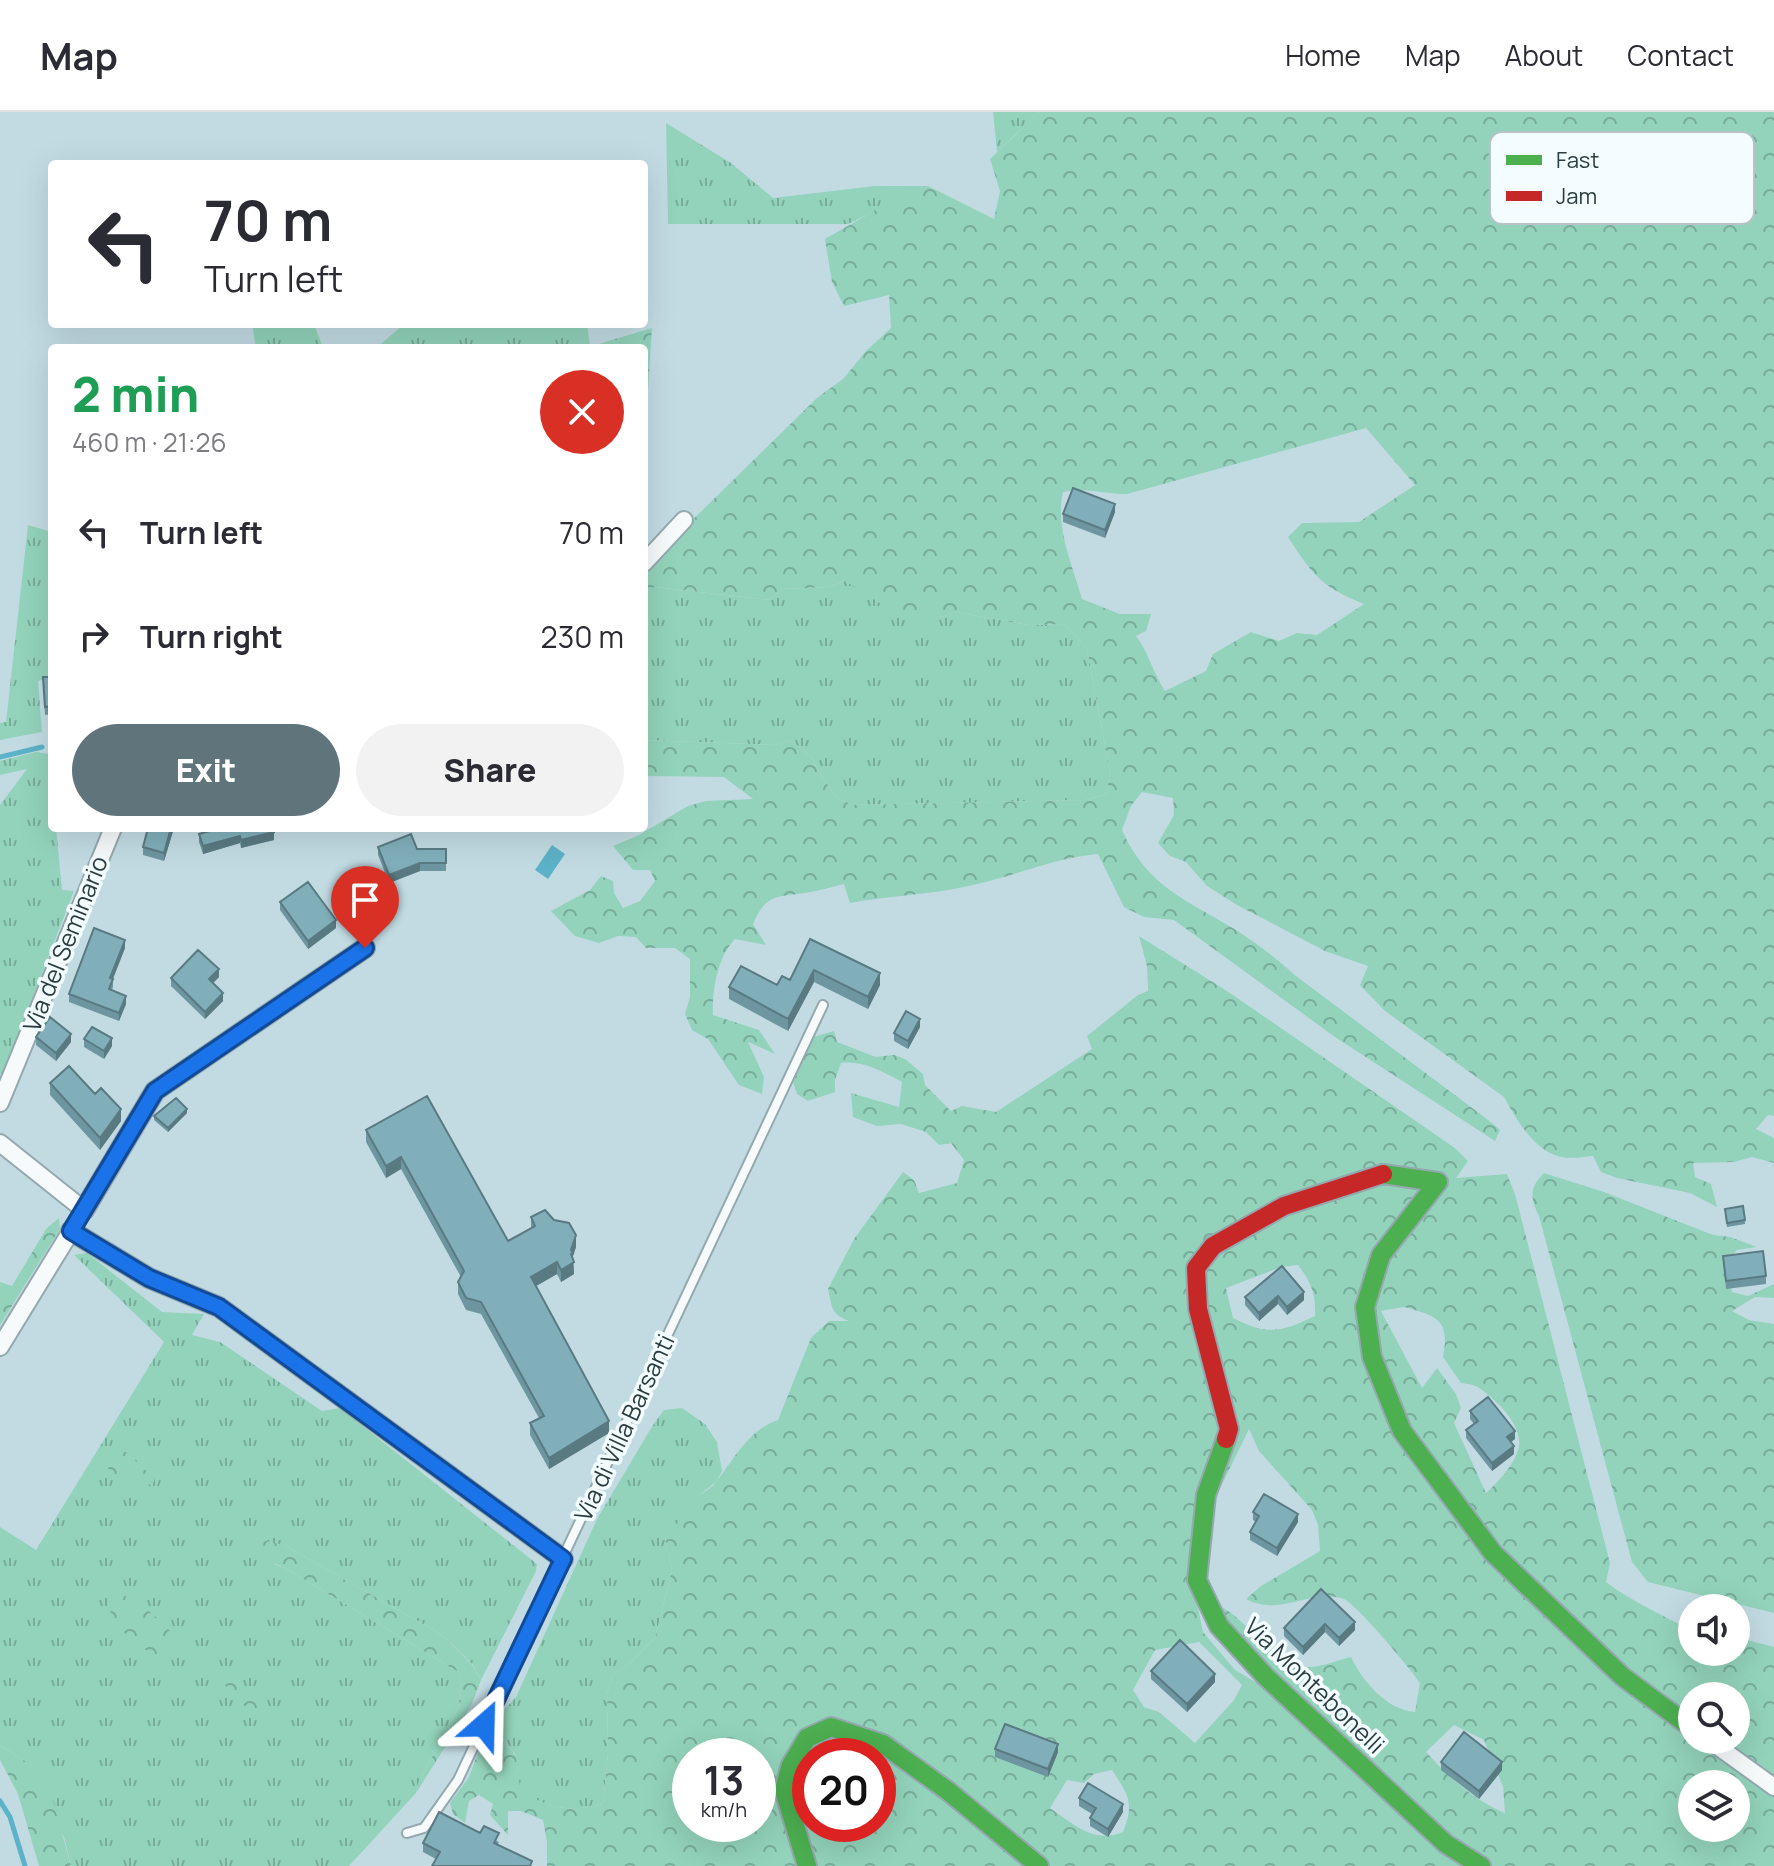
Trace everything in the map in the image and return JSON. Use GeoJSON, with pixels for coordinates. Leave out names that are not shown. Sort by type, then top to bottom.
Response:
{"type":"FeatureCollection","features":[{"type":"Feature","properties":{"kind":"street"},"geometry":{"type":"LineString","coordinates":[[648,559],[684,520]]}},
{"type":"Feature","properties":{"kind":"street","name":"Via del Seminario"},"geometry":{"type":"LineString","coordinates":[[0,1103],[111,832]]}},
{"type":"Feature","properties":{"kind":"street"},"geometry":{"type":"LineString","coordinates":[[0,1347],[155,1091],[365,948]]}},
{"type":"Feature","properties":{"kind":"street"},"geometry":{"type":"LineString","coordinates":[[0,1143],[84,1210]]}},
{"type":"Feature","properties":{"kind":"street","name":"Via Montebonelli"},"geometry":{"type":"LineString","coordinates":[[1481,1866],[1446,1844],[1266,1677],[1219,1626],[1197,1580],[1206,1495],[1229,1429],[1198,1309],[1196,1268],[1213,1246],[1284,1206],[1381,1174],[1438,1182],[1381,1255],[1365,1307],[1372,1357],[1402,1431],[1493,1553],[1623,1677],[1678,1718]]}},
{"type":"Feature","properties":{"kind":"street"},"geometry":{"type":"LineString","coordinates":[[71,1231],[149,1278],[219,1307],[563,1559]]}},
{"type":"Feature","properties":{"kind":"street"},"geometry":{"type":"LineString","coordinates":[[807,1866],[784,1790],[791,1765],[807,1738],[831,1727],[883,1744],[948,1791],[1039,1866]]}},
{"type":"Feature","properties":{"kind":"street"},"geometry":{"type":"LineString","coordinates":[[1728,1754],[1774,1787]]}},
{"type":"Feature","properties":{"kind":"lane","name":"Via di Villa Barsanti"},"geometry":{"type":"LineString","coordinates":[[407,1833],[424,1828],[458,1780],[823,1005]]}},
{"type":"Feature","properties":{"kind":"green space"},"geometry":{"type":"Polygon","coordinates":[[[993,112],[1039,112],[997,152],[993,112]]]}},
{"type":"Feature","properties":{"kind":"green space"},"geometry":{"type":"Polygon","coordinates":[[[1039,112],[1774,112],[1774,1116],[1768,1115],[1756,1129],[1774,1138],[1774,1163],[1752,1157],[1734,1162],[1693,1163],[1695,1177],[1711,1184],[1717,1207],[1690,1193],[1601,1172],[1593,1156],[1561,1157],[1542,1148],[1527,1133],[1504,1097],[1385,1011],[1360,985],[1368,966],[1325,951],[1237,905],[1207,886],[1186,862],[1170,856],[1158,843],[1174,815],[1173,798],[1142,792],[1131,806],[1122,830],[1143,865],[1156,879],[1260,946],[1487,1119],[1500,1130],[1495,1141],[1335,1037],[1174,920],[1144,917],[1124,907],[1098,854],[1066,859],[942,891],[850,903],[844,884],[768,902],[753,924],[766,945],[735,939],[720,965],[713,1006],[713,1015],[759,1030],[775,1054],[748,1042],[764,1077],[762,1094],[739,1085],[708,1039],[692,1030],[685,1014],[690,997],[690,959],[675,948],[646,948],[636,937],[618,936],[599,943],[575,936],[551,911],[590,890],[601,876],[613,881],[614,893],[623,908],[640,901],[655,881],[650,870],[633,870],[613,846],[648,832],[688,806],[706,801],[753,799],[724,777],[648,776],[648,740],[774,745],[790,740],[812,757],[837,798],[853,805],[1086,800],[1106,794],[1110,773],[1087,649],[1065,624],[1028,625],[956,612],[938,618],[914,619],[897,614],[845,581],[828,587],[782,589],[770,600],[654,587],[648,591],[648,568],[676,536],[817,398],[844,378],[866,351],[891,328],[889,295],[844,306],[832,282],[825,239],[888,203],[928,186],[994,219],[1000,191],[990,159],[1039,112]],[[1366,428],[1127,494],[1087,490],[1063,492],[1061,505],[1066,546],[1082,599],[1120,614],[1151,614],[1146,631],[1136,636],[1165,691],[1206,671],[1213,654],[1251,632],[1279,641],[1297,633],[1317,635],[1364,604],[1337,592],[1319,578],[1288,537],[1302,523],[1359,522],[1415,485],[1366,428]]]}},
{"type":"Feature","properties":{"kind":"green space"},"geometry":{"type":"Polygon","coordinates":[[[666,123],[731,163],[773,198],[875,186],[928,186],[848,224],[668,224],[666,123]]]}},
{"type":"Feature","properties":{"kind":"green space"},"geometry":{"type":"Polygon","coordinates":[[[253,328],[316,328],[322,344],[255,344],[253,328]]]}},
{"type":"Feature","properties":{"kind":"green space"},"geometry":{"type":"Polygon","coordinates":[[[399,328],[588,328],[590,344],[381,344],[399,328]]]}},
{"type":"Feature","properties":{"kind":"green space"},"geometry":{"type":"Polygon","coordinates":[[[652,328],[648,390],[648,344],[598,344],[652,328]]]}},
{"type":"Feature","properties":{"kind":"green space"},"geometry":{"type":"Polygon","coordinates":[[[28,525],[48,531],[48,678],[38,681],[42,732],[0,740],[0,723],[6,722],[28,525]]]}},
{"type":"Feature","properties":{"kind":"green space"},"geometry":{"type":"Polygon","coordinates":[[[845,581],[938,618],[956,612],[1028,625],[1065,624],[1087,649],[1110,773],[1106,794],[1086,800],[853,805],[837,798],[812,757],[790,740],[774,745],[648,740],[648,591],[654,587],[770,600],[782,589],[828,587],[845,581]]]}},
{"type":"Feature","properties":{"kind":"green space"},"geometry":{"type":"Polygon","coordinates":[[[36,752],[48,754],[48,832],[56,832],[62,890],[74,891],[3,1074],[0,1074],[0,805],[27,769],[0,775],[0,761],[36,752]]]}},
{"type":"Feature","properties":{"kind":"green space"},"geometry":{"type":"Polygon","coordinates":[[[1139,936],[1227,991],[1455,1148],[1468,1161],[1456,1178],[1507,1174],[1515,1194],[1610,1563],[1606,1582],[1678,1624],[1678,1666],[1750,1666],[1750,1641],[1774,1647],[1774,1866],[547,1866],[543,1820],[521,1811],[508,1811],[508,1835],[490,1815],[493,1804],[479,1795],[469,1801],[465,1823],[453,1814],[450,1803],[469,1777],[496,1704],[505,1697],[501,1737],[516,1756],[520,1788],[539,1801],[559,1807],[580,1808],[603,1804],[608,1753],[607,1693],[613,1675],[655,1638],[672,1570],[665,1539],[690,1502],[713,1485],[750,1438],[778,1420],[811,1338],[829,1321],[849,1321],[833,1310],[828,1289],[854,1239],[903,1172],[914,1180],[919,1193],[957,1183],[964,1160],[951,1143],[939,1145],[926,1132],[901,1124],[877,1126],[853,1117],[851,1093],[899,1107],[902,1082],[865,1065],[841,1063],[835,1080],[835,1092],[808,1101],[797,1094],[793,1082],[801,1057],[813,1037],[834,1031],[837,1042],[876,1057],[894,1055],[905,1059],[923,1074],[925,1085],[951,1111],[962,1106],[996,1112],[1092,1049],[1087,1036],[1138,995],[1148,991],[1147,966],[1139,936]],[[1298,1265],[1281,1267],[1226,1288],[1233,1318],[1256,1328],[1274,1330],[1315,1316],[1312,1289],[1298,1265]],[[1404,1307],[1381,1311],[1422,1388],[1437,1368],[1456,1394],[1461,1408],[1454,1423],[1486,1493],[1504,1474],[1517,1453],[1519,1444],[1515,1425],[1486,1393],[1475,1386],[1461,1383],[1443,1357],[1445,1335],[1439,1322],[1425,1313],[1404,1307]],[[1249,1429],[1212,1505],[1193,1585],[1203,1632],[1235,1670],[1279,1696],[1220,1623],[1218,1605],[1273,1651],[1296,1665],[1313,1667],[1351,1657],[1377,1693],[1395,1706],[1415,1712],[1420,1683],[1371,1624],[1344,1599],[1320,1597],[1268,1605],[1246,1599],[1261,1586],[1320,1551],[1318,1525],[1312,1510],[1259,1451],[1249,1429]],[[1199,1642],[1155,1650],[1133,1690],[1144,1707],[1159,1712],[1195,1743],[1234,1700],[1242,1685],[1199,1642]],[[1454,1725],[1426,1752],[1472,1795],[1505,1813],[1503,1787],[1484,1740],[1454,1725]],[[1112,1770],[1094,1774],[1084,1783],[1067,1780],[1050,1808],[1093,1834],[1102,1836],[1123,1832],[1129,1813],[1128,1799],[1112,1770]]]}},
{"type":"Feature","properties":{"kind":"green space"},"geometry":{"type":"Polygon","coordinates":[[[1544,1173],[1604,1192],[1713,1235],[1730,1237],[1757,1247],[1737,1250],[1725,1263],[1732,1292],[1748,1296],[1774,1284],[1774,1298],[1755,1297],[1732,1311],[1749,1320],[1774,1324],[1774,1613],[1750,1607],[1750,1594],[1697,1594],[1648,1582],[1632,1562],[1534,1204],[1532,1193],[1544,1173]]]}},
{"type":"Feature","properties":{"kind":"green space"},"geometry":{"type":"Polygon","coordinates":[[[59,1218],[60,1229],[0,1325],[0,1282],[12,1286],[46,1229],[59,1218]]]}},
{"type":"Feature","properties":{"kind":"green space"},"geometry":{"type":"Polygon","coordinates":[[[87,1253],[162,1312],[204,1314],[192,1335],[220,1342],[322,1411],[340,1408],[537,1564],[481,1680],[473,1665],[444,1636],[284,1545],[274,1564],[460,1673],[461,1702],[416,1793],[349,1866],[71,1866],[64,1837],[25,1761],[0,1745],[0,1527],[36,1550],[164,1342],[74,1255],[87,1253]]]}},
{"type":"Feature","properties":{"kind":"green space"},"geometry":{"type":"Polygon","coordinates":[[[682,1408],[705,1424],[717,1442],[722,1471],[717,1481],[691,1502],[674,1531],[665,1539],[672,1570],[655,1638],[613,1675],[607,1693],[608,1753],[603,1804],[580,1808],[549,1805],[519,1788],[516,1755],[501,1737],[503,1711],[516,1697],[597,1519],[664,1410],[682,1408]]]}},
{"type":"Feature","properties":{"kind":"green space"},"geometry":{"type":"Polygon","coordinates":[[[126,1452],[155,1479],[152,1485],[107,1473],[112,1453],[126,1452]]]}},
{"type":"Feature","properties":{"kind":"green space"},"geometry":{"type":"Polygon","coordinates":[[[262,1540],[284,1545],[444,1636],[473,1666],[481,1680],[471,1706],[416,1793],[461,1702],[460,1673],[285,1568],[264,1559],[247,1543],[262,1540]]]}},
{"type":"Feature","properties":{"kind":"green space"},"geometry":{"type":"Polygon","coordinates":[[[114,1590],[145,1608],[164,1624],[182,1653],[170,1656],[158,1654],[136,1644],[119,1626],[107,1604],[114,1590]]]}},
{"type":"Feature","properties":{"kind":"green space"},"geometry":{"type":"Polygon","coordinates":[[[222,1672],[258,1695],[271,1714],[253,1710],[232,1697],[222,1672]]]}},
{"type":"Feature","properties":{"kind":"green space"},"geometry":{"type":"Polygon","coordinates":[[[0,1745],[25,1761],[50,1790],[71,1866],[39,1866],[18,1794],[0,1760],[0,1745]]]}},
{"type":"Feature","properties":{"kind":"water"},"geometry":{"type":"Polygon","coordinates":[[[552,845],[565,854],[548,879],[535,870],[552,845]]]}},
{"type":"Feature","properties":{"kind":"building"},"geometry":{"type":"Polygon","coordinates":[[[1073,488],[1115,504],[1105,530],[1063,514],[1073,488]]]}},
{"type":"Feature","properties":{"kind":"building"},"geometry":{"type":"Polygon","coordinates":[[[43,677],[48,677],[48,707],[45,707],[43,677]]]}},
{"type":"Feature","properties":{"kind":"building"},"geometry":{"type":"Polygon","coordinates":[[[147,832],[170,832],[164,853],[143,847],[147,832]]]}},
{"type":"Feature","properties":{"kind":"building"},"geometry":{"type":"Polygon","coordinates":[[[274,832],[241,840],[240,836],[203,846],[199,834],[274,832]]]}},
{"type":"Feature","properties":{"kind":"building"},"geometry":{"type":"Polygon","coordinates":[[[411,834],[417,849],[446,849],[446,863],[420,863],[389,875],[378,847],[411,834]]]}},
{"type":"Feature","properties":{"kind":"building"},"geometry":{"type":"Polygon","coordinates":[[[308,882],[336,920],[308,941],[280,902],[308,882]]]}},
{"type":"Feature","properties":{"kind":"building"},"geometry":{"type":"Polygon","coordinates":[[[94,928],[125,940],[110,978],[113,979],[109,989],[126,996],[119,1013],[69,994],[94,928]]]}},
{"type":"Feature","properties":{"kind":"building"},"geometry":{"type":"Polygon","coordinates":[[[810,939],[880,973],[868,997],[814,970],[788,1019],[729,987],[741,966],[777,985],[782,976],[790,980],[810,939]]]}},
{"type":"Feature","properties":{"kind":"building"},"geometry":{"type":"Polygon","coordinates":[[[198,950],[219,969],[209,979],[223,993],[205,1012],[171,978],[198,950]]]}},
{"type":"Feature","properties":{"kind":"building"},"geometry":{"type":"Polygon","coordinates":[[[906,1011],[920,1019],[908,1041],[894,1033],[906,1011]]]}},
{"type":"Feature","properties":{"kind":"building"},"geometry":{"type":"Polygon","coordinates":[[[50,1017],[71,1034],[56,1053],[36,1037],[50,1017]]]}},
{"type":"Feature","properties":{"kind":"building"},"geometry":{"type":"Polygon","coordinates":[[[92,1027],[112,1038],[104,1051],[84,1039],[92,1027]]]}},
{"type":"Feature","properties":{"kind":"building"},"geometry":{"type":"Polygon","coordinates":[[[69,1066],[95,1094],[101,1088],[121,1109],[100,1138],[50,1083],[69,1066]]]}},
{"type":"Feature","properties":{"kind":"building"},"geometry":{"type":"Polygon","coordinates":[[[427,1096],[508,1241],[535,1226],[531,1217],[545,1210],[554,1220],[569,1223],[576,1235],[571,1250],[574,1262],[561,1270],[557,1262],[531,1277],[609,1421],[549,1458],[530,1423],[544,1416],[481,1302],[466,1298],[458,1282],[464,1271],[401,1157],[386,1166],[366,1130],[427,1096]]]}},
{"type":"Feature","properties":{"kind":"building"},"geometry":{"type":"Polygon","coordinates":[[[176,1098],[187,1109],[168,1128],[154,1116],[176,1098]]]}},
{"type":"Feature","properties":{"kind":"building"},"geometry":{"type":"Polygon","coordinates":[[[1743,1206],[1745,1220],[1727,1223],[1725,1209],[1743,1206]]]}},
{"type":"Feature","properties":{"kind":"building"},"geometry":{"type":"Polygon","coordinates":[[[1763,1251],[1766,1276],[1726,1281],[1723,1256],[1763,1251]]]}},
{"type":"Feature","properties":{"kind":"building"},"geometry":{"type":"Polygon","coordinates":[[[1282,1266],[1304,1292],[1287,1307],[1278,1296],[1259,1313],[1245,1297],[1282,1266]]]}},
{"type":"Feature","properties":{"kind":"building"},"geometry":{"type":"Polygon","coordinates":[[[1488,1397],[1515,1431],[1507,1437],[1514,1446],[1492,1463],[1466,1430],[1478,1421],[1470,1411],[1488,1397]]]}},
{"type":"Feature","properties":{"kind":"building"},"geometry":{"type":"Polygon","coordinates":[[[1264,1494],[1298,1514],[1277,1548],[1250,1532],[1259,1516],[1253,1512],[1264,1494]]]}},
{"type":"Feature","properties":{"kind":"building"},"geometry":{"type":"Polygon","coordinates":[[[1321,1589],[1355,1622],[1339,1638],[1325,1624],[1303,1647],[1284,1628],[1321,1589]]]}},
{"type":"Feature","properties":{"kind":"building"},"geometry":{"type":"Polygon","coordinates":[[[1180,1640],[1215,1674],[1187,1704],[1151,1671],[1180,1640]]]}},
{"type":"Feature","properties":{"kind":"building"},"geometry":{"type":"Polygon","coordinates":[[[1005,1724],[1058,1744],[1048,1769],[995,1749],[1005,1724]]]}},
{"type":"Feature","properties":{"kind":"building"},"geometry":{"type":"Polygon","coordinates":[[[1464,1732],[1502,1762],[1479,1791],[1441,1762],[1464,1732]]]}},
{"type":"Feature","properties":{"kind":"building"},"geometry":{"type":"Polygon","coordinates":[[[1088,1783],[1123,1804],[1108,1829],[1090,1818],[1096,1808],[1079,1798],[1088,1783]]]}},
{"type":"Feature","properties":{"kind":"building"},"geometry":{"type":"Polygon","coordinates":[[[439,1812],[480,1833],[484,1826],[499,1833],[494,1843],[532,1861],[530,1866],[432,1866],[440,1852],[423,1843],[439,1812]]]}},
{"type":"Feature","properties":{"kind":"waterway"},"geometry":{"type":"LineString","coordinates":[[0,757],[42,747]]}},
{"type":"Feature","properties":{"kind":"waterway"},"geometry":{"type":"LineString","coordinates":[[0,1801],[10,1817],[25,1866]]}},
{"type":"Feature","properties":{"kind":"traffic: fast"},"geometry":{"type":"LineString","coordinates":[[84,1210],[155,1091],[365,948]]}},
{"type":"Feature","properties":{"kind":"traffic: fast"},"geometry":{"type":"LineString","coordinates":[[1383,1174],[1438,1182],[1381,1255],[1365,1307],[1372,1357],[1402,1431],[1493,1553],[1623,1677],[1678,1718]]}},
{"type":"Feature","properties":{"kind":"traffic: fast"},"geometry":{"type":"LineString","coordinates":[[71,1231],[149,1278],[219,1307],[563,1559]]}},
{"type":"Feature","properties":{"kind":"traffic: fast"},"geometry":{"type":"LineString","coordinates":[[1226,1439],[1206,1495],[1197,1580],[1219,1626],[1266,1677],[1446,1844],[1481,1866]]}},
{"type":"Feature","properties":{"kind":"traffic: fast"},"geometry":{"type":"LineString","coordinates":[[807,1866],[784,1790],[791,1765],[807,1738],[831,1727],[883,1744],[948,1791],[1039,1866]]}},
{"type":"Feature","properties":{"kind":"traffic: jam"},"geometry":{"type":"LineString","coordinates":[[1226,1439],[1229,1429],[1198,1309],[1196,1268],[1213,1246],[1284,1206],[1383,1174]]}},
{"type":"Feature","properties":{"kind":"route"},"geometry":{"type":"LineString","coordinates":[[365,948],[155,1091],[71,1231],[149,1278],[219,1307],[563,1559],[484,1725]]}}]}
